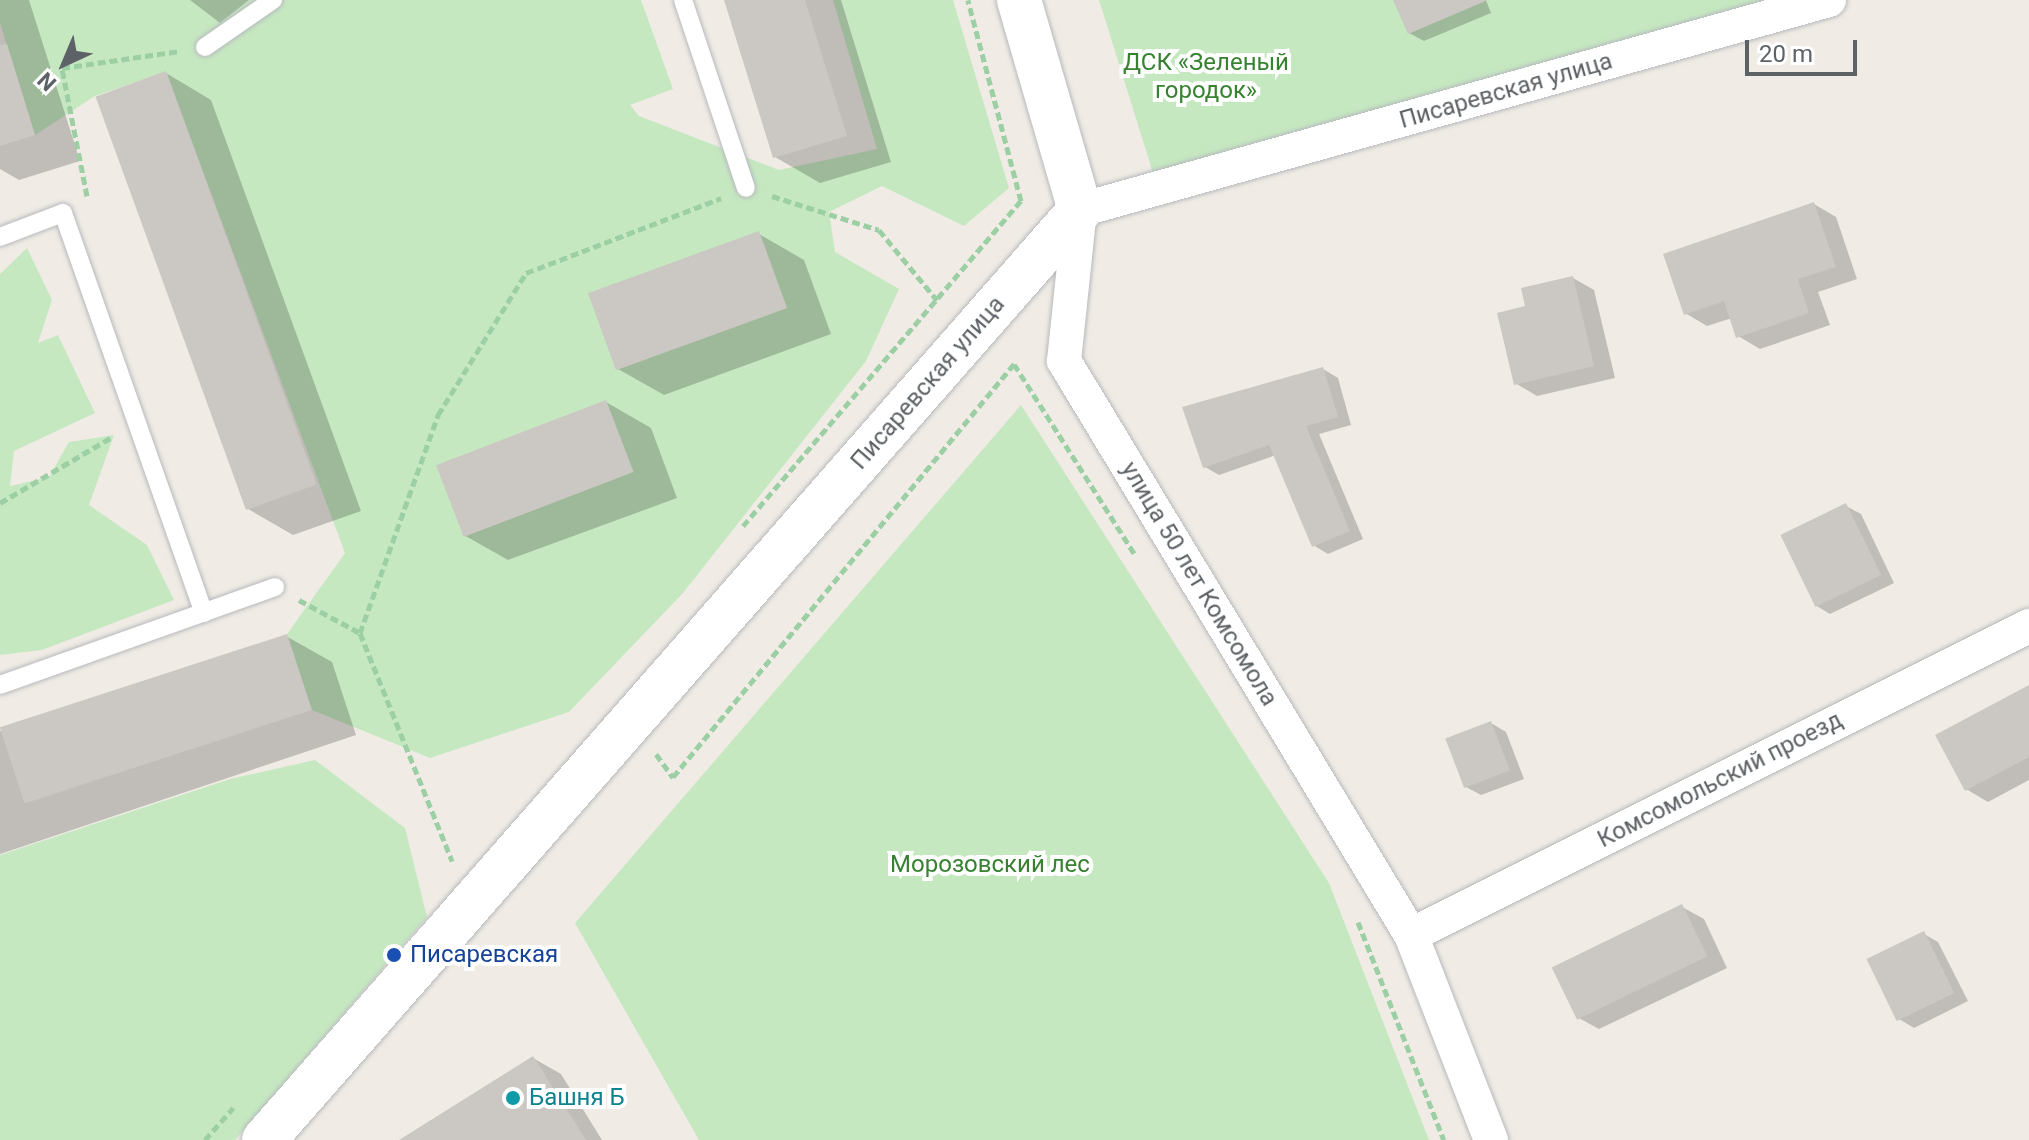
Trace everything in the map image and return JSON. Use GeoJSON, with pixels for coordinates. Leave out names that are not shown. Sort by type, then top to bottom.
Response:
{"type":"FeatureCollection","features":[{"type":"Feature","properties":{"kind":"street","name":"улица 50 лет Комсомола"},"geometry":{"type":"LineString","coordinates":[[1019,0],[1080,210],[1064,361],[1411,935],[1491,1140]]}},
{"type":"Feature","properties":{"kind":"street","name":"Писаревская улица"},"geometry":{"type":"LineString","coordinates":[[264,1140],[1080,210],[1829,0]]}},
{"type":"Feature","properties":{"kind":"street","name":"Комсомольский проезд"},"geometry":{"type":"LineString","coordinates":[[1411,935],[2029,626]]}},
{"type":"Feature","properties":{"kind":"lane"},"geometry":{"type":"LineString","coordinates":[[205,47],[273,0]]}},
{"type":"Feature","properties":{"kind":"lane"},"geometry":{"type":"LineString","coordinates":[[683,0],[746,188]]}},
{"type":"Feature","properties":{"kind":"lane"},"geometry":{"type":"LineString","coordinates":[[0,237],[63,213],[204,613]]}},
{"type":"Feature","properties":{"kind":"lane"},"geometry":{"type":"LineString","coordinates":[[0,685],[275,587]]}},
{"type":"Feature","properties":{"kind":"path"},"geometry":{"type":"LineString","coordinates":[[734,537],[1021,201],[968,0]]}},
{"type":"Feature","properties":{"kind":"path"},"geometry":{"type":"LineString","coordinates":[[63,213],[88,200],[62,68],[205,47]]}},
{"type":"Feature","properties":{"kind":"path"},"geometry":{"type":"LineString","coordinates":[[360,633],[438,415],[526,273],[746,188],[879,230],[937,300]]}},
{"type":"Feature","properties":{"kind":"path"},"geometry":{"type":"LineString","coordinates":[[673,777],[1014,364],[1140,562]]}},
{"type":"Feature","properties":{"kind":"path"},"geometry":{"type":"LineString","coordinates":[[0,503],[137,422]]}},
{"type":"Feature","properties":{"kind":"path"},"geometry":{"type":"LineString","coordinates":[[275,587],[360,633],[452,861]]}},
{"type":"Feature","properties":{"kind":"path"},"geometry":{"type":"LineString","coordinates":[[442,872],[463,849]]}},
{"type":"Feature","properties":{"kind":"path"},"geometry":{"type":"LineString","coordinates":[[1353,909],[1444,1140]]}},
{"type":"Feature","properties":{"kind":"path"},"geometry":{"type":"LineString","coordinates":[[205,1140],[236,1105]]}},
{"type":"Feature","properties":{"kind":"green space"},"geometry":{"type":"Polygon","coordinates":[[[0,0],[641,0],[673,89],[630,105],[639,116],[779,170],[877,149],[833,0],[953,0],[1009,188],[964,226],[882,186],[829,212],[835,252],[899,289],[866,361],[683,593],[569,712],[430,758],[312,710],[287,634],[345,553],[166,72],[95,96],[35,135],[0,23],[0,0]]]}},
{"type":"Feature","properties":{"kind":"green space","name":"ДСК «Зеленый городок»"},"geometry":{"type":"Polygon","coordinates":[[[1099,0],[1776,0],[1153,173],[1099,0]]]}},
{"type":"Feature","properties":{"kind":"green space"},"geometry":{"type":"Polygon","coordinates":[[[27,248],[52,300],[38,343],[58,335],[95,413],[14,451],[10,486],[49,477],[69,442],[114,435],[89,505],[147,545],[174,600],[42,650],[0,655],[0,274],[27,248]]]}},
{"type":"Feature","properties":{"kind":"green space","name":"Морозовский лес"},"geometry":{"type":"Polygon","coordinates":[[[1021,405],[1329,883],[1429,1140],[699,1140],[575,923],[1021,405]]]}},
{"type":"Feature","properties":{"kind":"green space"},"geometry":{"type":"Polygon","coordinates":[[[315,760],[405,828],[427,917],[235,1140],[0,1140],[0,855],[230,779],[315,760]]]}},
{"type":"Feature","properties":{"kind":"building"},"geometry":{"type":"Polygon","coordinates":[[[724,0],[805,0],[847,136],[773,158],[724,0]]]}},
{"type":"Feature","properties":{"kind":"building"},"geometry":{"type":"Polygon","coordinates":[[[1393,0],[1488,0],[1408,34],[1393,0]]]}},
{"type":"Feature","properties":{"kind":"building"},"geometry":{"type":"Polygon","coordinates":[[[7,44],[35,135],[0,146],[0,45],[7,44]]]}},
{"type":"Feature","properties":{"kind":"building"},"geometry":{"type":"Polygon","coordinates":[[[166,71],[316,484],[246,510],[96,97],[166,71]]]}},
{"type":"Feature","properties":{"kind":"building"},"geometry":{"type":"Polygon","coordinates":[[[1814,202],[1836,267],[1798,279],[1809,313],[1736,338],[1724,301],[1684,315],[1663,254],[1814,202]]]}},
{"type":"Feature","properties":{"kind":"building"},"geometry":{"type":"Polygon","coordinates":[[[759,231],[787,308],[616,370],[588,293],[759,231]]]}},
{"type":"Feature","properties":{"kind":"building"},"geometry":{"type":"Polygon","coordinates":[[[1573,276],[1594,366],[1514,385],[1497,313],[1525,306],[1521,288],[1573,276]]]}},
{"type":"Feature","properties":{"kind":"building"},"geometry":{"type":"Polygon","coordinates":[[[1323,367],[1338,417],[1306,426],[1350,531],[1312,547],[1269,445],[1203,468],[1182,407],[1323,367]]]}},
{"type":"Feature","properties":{"kind":"building"},"geometry":{"type":"Polygon","coordinates":[[[606,400],[634,472],[464,537],[436,465],[606,400]]]}},
{"type":"Feature","properties":{"kind":"building"},"geometry":{"type":"Polygon","coordinates":[[[1846,503],[1881,575],[1815,607],[1780,535],[1846,503]]]}},
{"type":"Feature","properties":{"kind":"building"},"geometry":{"type":"Polygon","coordinates":[[[287,634],[312,710],[25,803],[0,727],[287,634]]]}},
{"type":"Feature","properties":{"kind":"building"},"geometry":{"type":"Polygon","coordinates":[[[2029,685],[2029,757],[1965,791],[1935,735],[2029,685]]]}},
{"type":"Feature","properties":{"kind":"building"},"geometry":{"type":"Polygon","coordinates":[[[1491,721],[1510,770],[1464,788],[1445,739],[1491,721]]]}},
{"type":"Feature","properties":{"kind":"building"},"geometry":{"type":"Polygon","coordinates":[[[1682,904],[1707,956],[1577,1020],[1552,968],[1682,904]]]}},
{"type":"Feature","properties":{"kind":"building"},"geometry":{"type":"Polygon","coordinates":[[[1924,931],[1954,993],[1897,1021],[1866,959],[1924,931]]]}},
{"type":"Feature","properties":{"kind":"building","name":"Башня Б"},"geometry":{"type":"Polygon","coordinates":[[[533,1056],[586,1140],[399,1140],[533,1056]]]}},
{"type":"Feature","properties":{"kind":"place","name":"Писаревская"},"geometry":{"type":"Point","coordinates":[394,955]}},
{"type":"Feature","properties":{"kind":"place","name":"Башня Б"},"geometry":{"type":"Point","coordinates":[513,1098]}}]}
